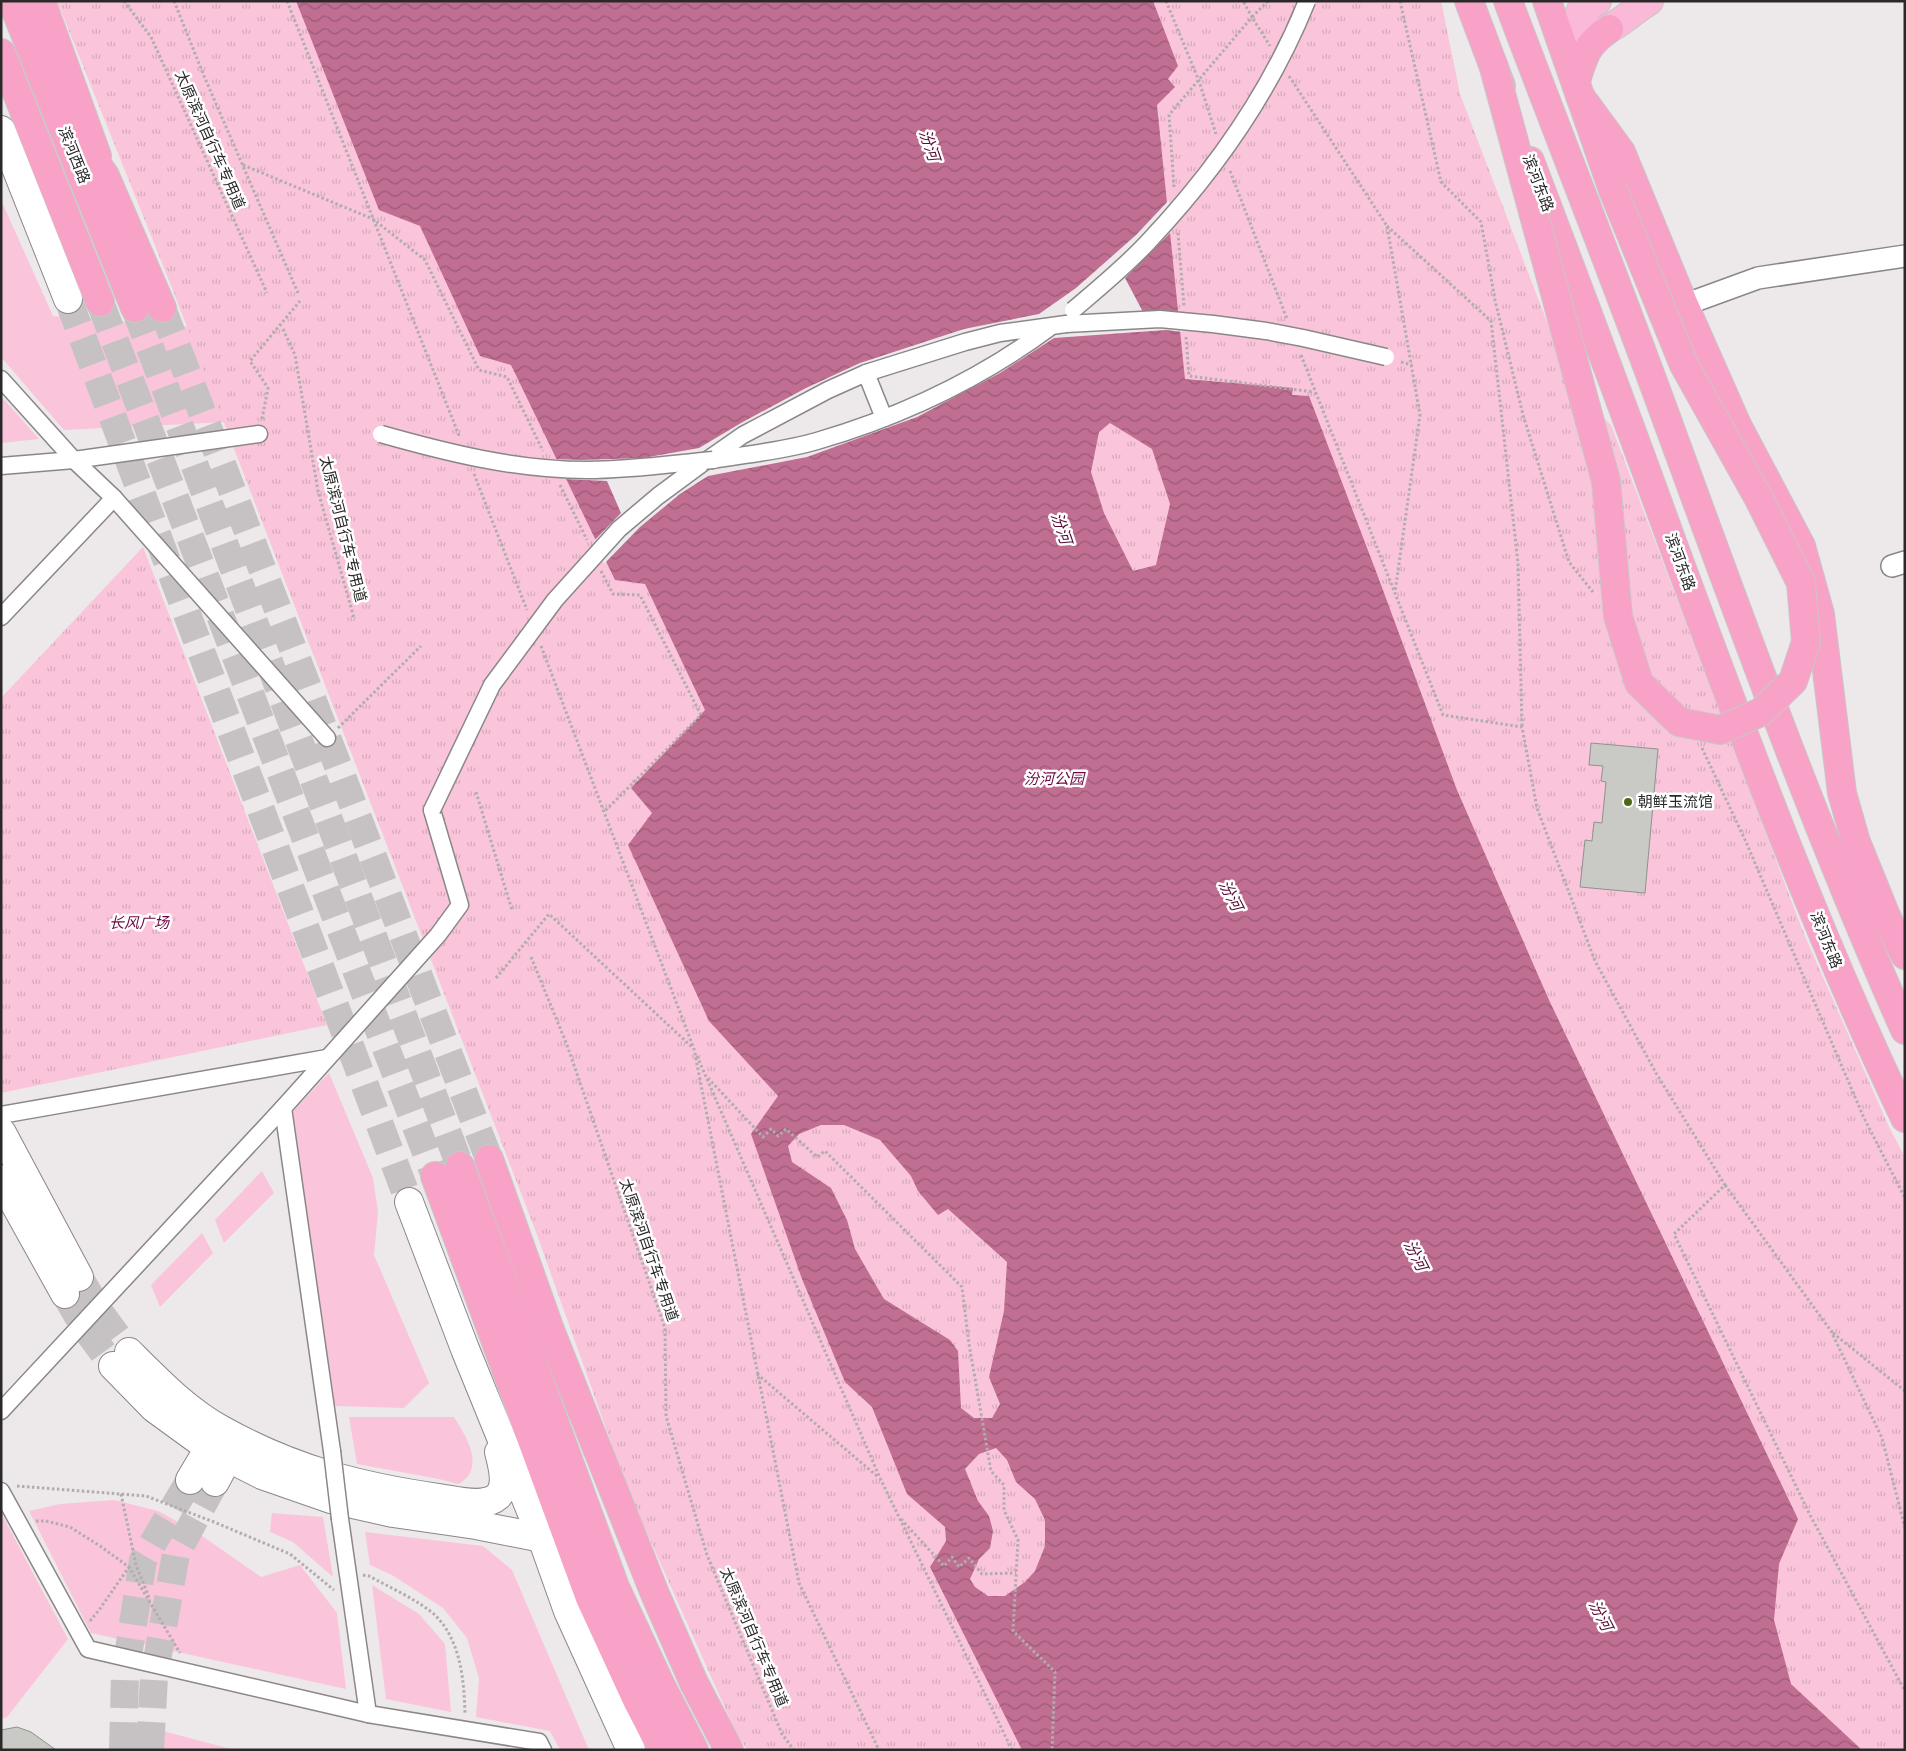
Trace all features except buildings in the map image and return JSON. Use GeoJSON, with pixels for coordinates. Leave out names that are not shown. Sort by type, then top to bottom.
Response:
{"type":"FeatureCollection","features":[{"type":"Feature","properties":{"kind":"highway","name":"滨河西路"},"geometry":{"type":"LineString","coordinates":[[12,1],[135,308]]}},
{"type":"Feature","properties":{"kind":"highway"},"geometry":{"type":"LineString","coordinates":[[41,1],[105,176],[162,308]]}},
{"type":"Feature","properties":{"kind":"highway","name":"滨河东路"},"geometry":{"type":"LineString","coordinates":[[1469,1],[1781,830],[1836,967],[1905,1118]]}},
{"type":"Feature","properties":{"kind":"highway"},"geometry":{"type":"LineString","coordinates":[[1508,1],[1648,367],[1764,684],[1863,935],[1905,1030]]}},
{"type":"Feature","properties":{"kind":"highway"},"geometry":{"type":"LineString","coordinates":[[1492,64],[1606,481],[1618,616],[1639,684],[1679,722],[1720,730],[1761,712],[1793,682],[1806,642],[1801,583],[1759,499],[1684,365],[1614,190],[1548,1]]}},
{"type":"Feature","properties":{"kind":"highway"},"geometry":{"type":"LineString","coordinates":[[1609,29],[1594,40],[1584,55],[1578,88],[1621,152],[1684,305],[1737,425],[1801,546],[1820,614],[1842,793],[1856,842],[1886,916],[1905,955]]}},
{"type":"Feature","properties":{"kind":"highway","name":"滨河西路"},"geometry":{"type":"LineString","coordinates":[[1,53],[100,302]]}},
{"type":"Feature","properties":{"kind":"highway"},"geometry":{"type":"LineString","coordinates":[[50,96],[105,176]]}},
{"type":"Feature","properties":{"kind":"highway"},"geometry":{"type":"LineString","coordinates":[[1863,935],[1905,988]]}},
{"type":"Feature","properties":{"kind":"highway"},"geometry":{"type":"LineString","coordinates":[[489,1158],[550,1330],[654,1594],[694,1683],[729,1750]]}},
{"type":"Feature","properties":{"kind":"highway"},"geometry":{"type":"LineString","coordinates":[[460,1166],[615,1587],[662,1688],[694,1750]]}},
{"type":"Feature","properties":{"kind":"highway"},"geometry":{"type":"LineString","coordinates":[[435,1176],[590,1598],[637,1700],[663,1750]]}},
{"type":"Feature","properties":{"kind":"main road"},"geometry":{"type":"LineString","coordinates":[[1597,1],[1581,10],[1578,20],[1583,30],[1591,33],[1609,29],[1649,1]]}},
{"type":"Feature","properties":{"kind":"street"},"geometry":{"type":"LineString","coordinates":[[381,434],[436,450],[494,461],[586,470],[713,460],[779,450],[817,441],[884,418],[941,392],[1020,349],[1073,310],[1148,242],[1206,176],[1251,111],[1293,36],[1307,1]]}},
{"type":"Feature","properties":{"kind":"street"},"geometry":{"type":"LineString","coordinates":[[1,130],[68,300]]}},
{"type":"Feature","properties":{"kind":"street"},"geometry":{"type":"LineString","coordinates":[[1684,305],[1758,278],[1905,256]]}},
{"type":"Feature","properties":{"kind":"street"},"geometry":{"type":"LineString","coordinates":[[1,1411],[284,1108],[438,935],[460,905],[432,810],[492,685],[555,600],[619,529],[658,496],[743,435],[828,390],[866,373],[1000,333],[1066,324],[1160,319],[1266,331],[1347,347],[1386,357]]}},
{"type":"Feature","properties":{"kind":"street"},"geometry":{"type":"LineString","coordinates":[[866,373],[884,418]]}},
{"type":"Feature","properties":{"kind":"street"},"geometry":{"type":"LineString","coordinates":[[1,379],[74,460],[114,498],[327,738]]}},
{"type":"Feature","properties":{"kind":"street"},"geometry":{"type":"LineString","coordinates":[[1,466],[74,460],[259,434]]}},
{"type":"Feature","properties":{"kind":"street"},"geometry":{"type":"LineString","coordinates":[[1,617],[114,498]]}},
{"type":"Feature","properties":{"kind":"street"},"geometry":{"type":"LineString","coordinates":[[72,1285],[7,1173],[2,1124],[327,1058]]}},
{"type":"Feature","properties":{"kind":"street"},"geometry":{"type":"LineString","coordinates":[[284,1108],[368,1714]]}},
{"type":"Feature","properties":{"kind":"street"},"geometry":{"type":"LineString","coordinates":[[409,1202],[491,1414],[542,1538],[568,1611],[631,1750]]}},
{"type":"Feature","properties":{"kind":"street"},"geometry":{"type":"LineString","coordinates":[[121,1359],[168,1392],[262,1475],[330,1499],[393,1513],[476,1525],[542,1538]]}},
{"type":"Feature","properties":{"kind":"street"},"geometry":{"type":"LineString","coordinates":[[224,1443],[271,1456],[336,1479],[397,1492],[479,1504],[498,1496],[504,1484],[491,1414]]}},
{"type":"Feature","properties":{"kind":"street"},"geometry":{"type":"LineString","coordinates":[[202,1481],[224,1443]]}},
{"type":"Feature","properties":{"kind":"street"},"geometry":{"type":"LineString","coordinates":[[6,1488],[18,1521],[88,1649],[368,1714],[538,1742],[542,1750]]}},
{"type":"Feature","properties":{"kind":"path","name":"太原滨河自行车专用道"},"geometry":{"type":"LineString","coordinates":[[124,1],[151,37],[267,293]]}},
{"type":"Feature","properties":{"kind":"path"},"geometry":{"type":"LineString","coordinates":[[174,1],[204,76],[298,293]]}},
{"type":"Feature","properties":{"kind":"path"},"geometry":{"type":"LineString","coordinates":[[287,1],[463,447]]}},
{"type":"Feature","properties":{"kind":"path"},"geometry":{"type":"LineString","coordinates":[[1166,1],[1199,81],[1208,115],[1219,142]]}},
{"type":"Feature","properties":{"kind":"path"},"geometry":{"type":"LineString","coordinates":[[1243,1],[1271,48]]}},
{"type":"Feature","properties":{"kind":"path"},"geometry":{"type":"LineString","coordinates":[[1175,196],[1169,115],[1252,17],[1268,1]]}},
{"type":"Feature","properties":{"kind":"path"},"geometry":{"type":"LineString","coordinates":[[1287,73],[1387,226],[1491,321],[1518,563],[1522,727],[1537,808],[1595,961],[1656,1073],[1725,1185],[1831,1331],[1882,1438],[1905,1528]]}},
{"type":"Feature","properties":{"kind":"path"},"geometry":{"type":"LineString","coordinates":[[243,164],[373,218],[425,260],[479,370],[507,377],[545,456]]}},
{"type":"Feature","properties":{"kind":"path"},"geometry":{"type":"LineString","coordinates":[[1229,170],[1289,325]]}},
{"type":"Feature","properties":{"kind":"path"},"geometry":{"type":"LineString","coordinates":[[1178,226],[1185,316]]}},
{"type":"Feature","properties":{"kind":"path"},"geometry":{"type":"LineString","coordinates":[[1387,226],[1420,415],[1395,594]]}},
{"type":"Feature","properties":{"kind":"path"},"geometry":{"type":"LineString","coordinates":[[259,434],[268,388],[250,361],[300,301]]}},
{"type":"Feature","properties":{"kind":"path","name":"太原滨河自行车专用道"},"geometry":{"type":"LineString","coordinates":[[283,329],[295,355],[318,491],[354,618]]}},
{"type":"Feature","properties":{"kind":"path"},"geometry":{"type":"LineString","coordinates":[[1186,336],[1189,376],[1314,392]]}},
{"type":"Feature","properties":{"kind":"path"},"geometry":{"type":"LineString","coordinates":[[1300,352],[1314,392],[1444,715],[1522,727]]}},
{"type":"Feature","properties":{"kind":"path"},"geometry":{"type":"LineString","coordinates":[[470,465],[528,611]]}},
{"type":"Feature","properties":{"kind":"path"},"geometry":{"type":"LineString","coordinates":[[558,482],[587,542]]}},
{"type":"Feature","properties":{"kind":"path"},"geometry":{"type":"LineString","coordinates":[[600,568],[613,594],[640,595],[701,715],[605,811]]}},
{"type":"Feature","properties":{"kind":"path"},"geometry":{"type":"LineString","coordinates":[[538,638],[694,1049],[880,1478],[1012,1750]]}},
{"type":"Feature","properties":{"kind":"path"},"geometry":{"type":"LineString","coordinates":[[327,738],[421,646]]}},
{"type":"Feature","properties":{"kind":"path"},"geometry":{"type":"LineString","coordinates":[[476,792],[512,910]]}},
{"type":"Feature","properties":{"kind":"path"},"geometry":{"type":"LineString","coordinates":[[496,978],[549,914],[694,1049],[799,1583],[879,1750]]}},
{"type":"Feature","properties":{"kind":"path","name":"太原滨河自行车专用道"},"geometry":{"type":"LineString","coordinates":[[531,957],[566,1045],[665,1328],[666,1416],[707,1555],[782,1734],[794,1750]]}},
{"type":"Feature","properties":{"kind":"path"},"geometry":{"type":"LineString","coordinates":[[706,1076],[763,1137],[771,1129],[778,1136],[786,1128],[817,1157],[825,1152],[962,1287],[991,1471],[1004,1485],[1004,1510],[1018,1540],[1013,1631],[1055,1672],[1052,1750]]}},
{"type":"Feature","properties":{"kind":"path"},"geometry":{"type":"LineString","coordinates":[[1725,1185],[1674,1234],[1810,1515],[1905,1691]]}},
{"type":"Feature","properties":{"kind":"path"},"geometry":{"type":"LineString","coordinates":[[1831,1331],[1905,1391]]}},
{"type":"Feature","properties":{"kind":"path"},"geometry":{"type":"LineString","coordinates":[[757,1374],[880,1478]]}},
{"type":"Feature","properties":{"kind":"path"},"geometry":{"type":"LineString","coordinates":[[6,1488],[146,1496],[290,1554],[353,1608]]}},
{"type":"Feature","properties":{"kind":"path"},"geometry":{"type":"LineString","coordinates":[[121,1494],[136,1565],[154,1608]]}},
{"type":"Feature","properties":{"kind":"path"},"geometry":{"type":"LineString","coordinates":[[898,1516],[944,1566],[952,1557],[959,1567],[969,1558],[982,1574],[1016,1573]]}},
{"type":"Feature","properties":{"kind":"path"},"geometry":{"type":"LineString","coordinates":[[18,1521],[46,1521],[70,1527],[129,1567],[192,1673]]}},
{"type":"Feature","properties":{"kind":"path"},"geometry":{"type":"LineString","coordinates":[[79,1633],[99,1610],[129,1567]]}},
{"type":"Feature","properties":{"kind":"path"},"geometry":{"type":"LineString","coordinates":[[348,1573],[369,1576],[411,1599],[436,1616],[454,1642],[464,1681],[465,1730]]}},
{"type":"Feature","properties":{"kind":"green space","name":"汾河公园"},"geometry":{"type":"Polygon","coordinates":[[[57,1],[1441,1],[1460,94],[1573,390],[1611,425],[1804,934],[1890,1129],[1905,1157],[1905,1750],[747,1750],[734,1728],[629,1493],[536,1232],[172,288],[57,1]]]}},
{"type":"Feature","properties":{"kind":"green space"},"geometry":{"type":"Polygon","coordinates":[[[1,200],[53,316],[207,328],[248,421],[64,430],[1,357],[1,200]]]}},
{"type":"Feature","properties":{"kind":"green space"},"geometry":{"type":"Polygon","coordinates":[[[1,396],[39,439],[1,443],[1,396]]]}},
{"type":"Feature","properties":{"kind":"green space","name":"长风广场"},"geometry":{"type":"Polygon","coordinates":[[[143,547],[327,1025],[1,1093],[1,698],[143,547]]]}},
{"type":"Feature","properties":{"kind":"green space"},"geometry":{"type":"Polygon","coordinates":[[[329,1073],[373,1178],[378,1212],[374,1255],[429,1383],[404,1408],[334,1406],[303,1227],[291,1113],[329,1073]]]}},
{"type":"Feature","properties":{"kind":"green space"},"geometry":{"type":"Polygon","coordinates":[[[262,1171],[274,1193],[224,1243],[215,1220],[262,1171]]]}},
{"type":"Feature","properties":{"kind":"green space"},"geometry":{"type":"Polygon","coordinates":[[[202,1233],[213,1253],[160,1307],[151,1285],[202,1233]]]}},
{"type":"Feature","properties":{"kind":"green space"},"geometry":{"type":"Polygon","coordinates":[[[349,1417],[454,1417],[471,1451],[473,1459],[470,1473],[459,1484],[357,1464],[349,1417]]]}},
{"type":"Feature","properties":{"kind":"green space"},"geometry":{"type":"Polygon","coordinates":[[[114,1500],[158,1511],[198,1533],[261,1577],[300,1565],[337,1613],[346,1689],[91,1633],[29,1511],[60,1504],[114,1500]]]}},
{"type":"Feature","properties":{"kind":"green space"},"geometry":{"type":"Polygon","coordinates":[[[1,1513],[68,1639],[7,1717],[1,1719],[1,1513]]]}},
{"type":"Feature","properties":{"kind":"green space"},"geometry":{"type":"Polygon","coordinates":[[[272,1513],[323,1517],[333,1577],[293,1542],[270,1532],[272,1513]]]}},
{"type":"Feature","properties":{"kind":"green space"},"geometry":{"type":"Polygon","coordinates":[[[365,1532],[483,1546],[512,1570],[589,1750],[560,1750],[550,1731],[476,1717],[479,1678],[467,1638],[443,1608],[392,1575],[370,1565],[365,1532]]]}},
{"type":"Feature","properties":{"kind":"green space"},"geometry":{"type":"Polygon","coordinates":[[[372,1585],[419,1614],[445,1644],[451,1712],[386,1699],[372,1585]]]}},
{"type":"Feature","properties":{"kind":"green space"},"geometry":{"type":"Polygon","coordinates":[[[159,1730],[235,1750],[158,1750],[159,1730]]]}},
{"type":"Feature","properties":{"kind":"water","name":"汾河"},"geometry":{"type":"Polygon","coordinates":[[[296,1],[1153,1],[1178,66],[1168,79],[1175,87],[1157,105],[1185,379],[1293,388],[1292,395],[1309,396],[1457,790],[1549,1000],[1798,1519],[1779,1564],[1774,1620],[1791,1684],[1862,1750],[1022,1750],[930,1567],[946,1541],[945,1527],[907,1494],[872,1407],[845,1382],[802,1279],[751,1134],[778,1096],[709,1021],[628,845],[652,813],[631,788],[705,710],[645,584],[615,580],[511,365],[480,356],[420,226],[379,210],[296,1]],[[1110,423],[1099,432],[1091,472],[1104,513],[1133,571],[1156,565],[1170,504],[1152,449],[1110,423]],[[821,1125],[799,1134],[788,1146],[792,1162],[831,1188],[847,1220],[855,1249],[884,1299],[950,1340],[958,1351],[961,1408],[974,1418],[992,1418],[1000,1404],[989,1377],[1004,1311],[1007,1262],[948,1209],[938,1215],[918,1191],[911,1176],[880,1140],[844,1125],[821,1125]],[[996,1448],[979,1454],[965,1469],[978,1501],[989,1516],[993,1531],[990,1548],[979,1559],[970,1579],[975,1587],[988,1596],[1005,1596],[1025,1582],[1035,1571],[1045,1546],[1045,1520],[1035,1499],[1016,1482],[1007,1460],[996,1448]]]}},
{"type":"Feature","properties":{"kind":"pier"},"geometry":{"type":"Polygon","coordinates":[[[1169,200],[1172,231],[1125,278],[1143,312],[1181,313],[1183,332],[1166,330],[1054,338],[1000,373],[917,417],[807,457],[708,476],[680,494],[640,527],[604,564],[594,541],[621,513],[607,481],[564,479],[553,459],[643,458],[699,448],[806,388],[860,363],[964,329],[1039,314],[1076,288],[1136,235],[1169,200]]]}},
{"type":"Feature","properties":{"kind":"tunnel"},"geometry":{"type":"LineString","coordinates":[[68,299],[409,1202]]}},
{"type":"Feature","properties":{"kind":"tunnel"},"geometry":{"type":"LineString","coordinates":[[100,302],[435,1176]]}},
{"type":"Feature","properties":{"kind":"tunnel"},"geometry":{"type":"LineString","coordinates":[[135,308],[460,1166]]}},
{"type":"Feature","properties":{"kind":"tunnel"},"geometry":{"type":"LineString","coordinates":[[162,308],[489,1159]]}},
{"type":"Feature","properties":{"kind":"tunnel"},"geometry":{"type":"LineString","coordinates":[[79,1277],[101,1314],[129,1352]]}},
{"type":"Feature","properties":{"kind":"tunnel"},"geometry":{"type":"LineString","coordinates":[[65,1294],[83,1325],[113,1366]]}},
{"type":"Feature","properties":{"kind":"tunnel"},"geometry":{"type":"LineString","coordinates":[[123,1750],[125,1675],[143,1560],[190,1480]]}},
{"type":"Feature","properties":{"kind":"tunnel"},"geometry":{"type":"LineString","coordinates":[[150,1750],[154,1677],[176,1554],[215,1482]]}},
{"type":"Feature","properties":{"kind":"place","name":"朝鲜玉流馆"},"geometry":{"type":"Point","coordinates":[1628,802]}}]}
